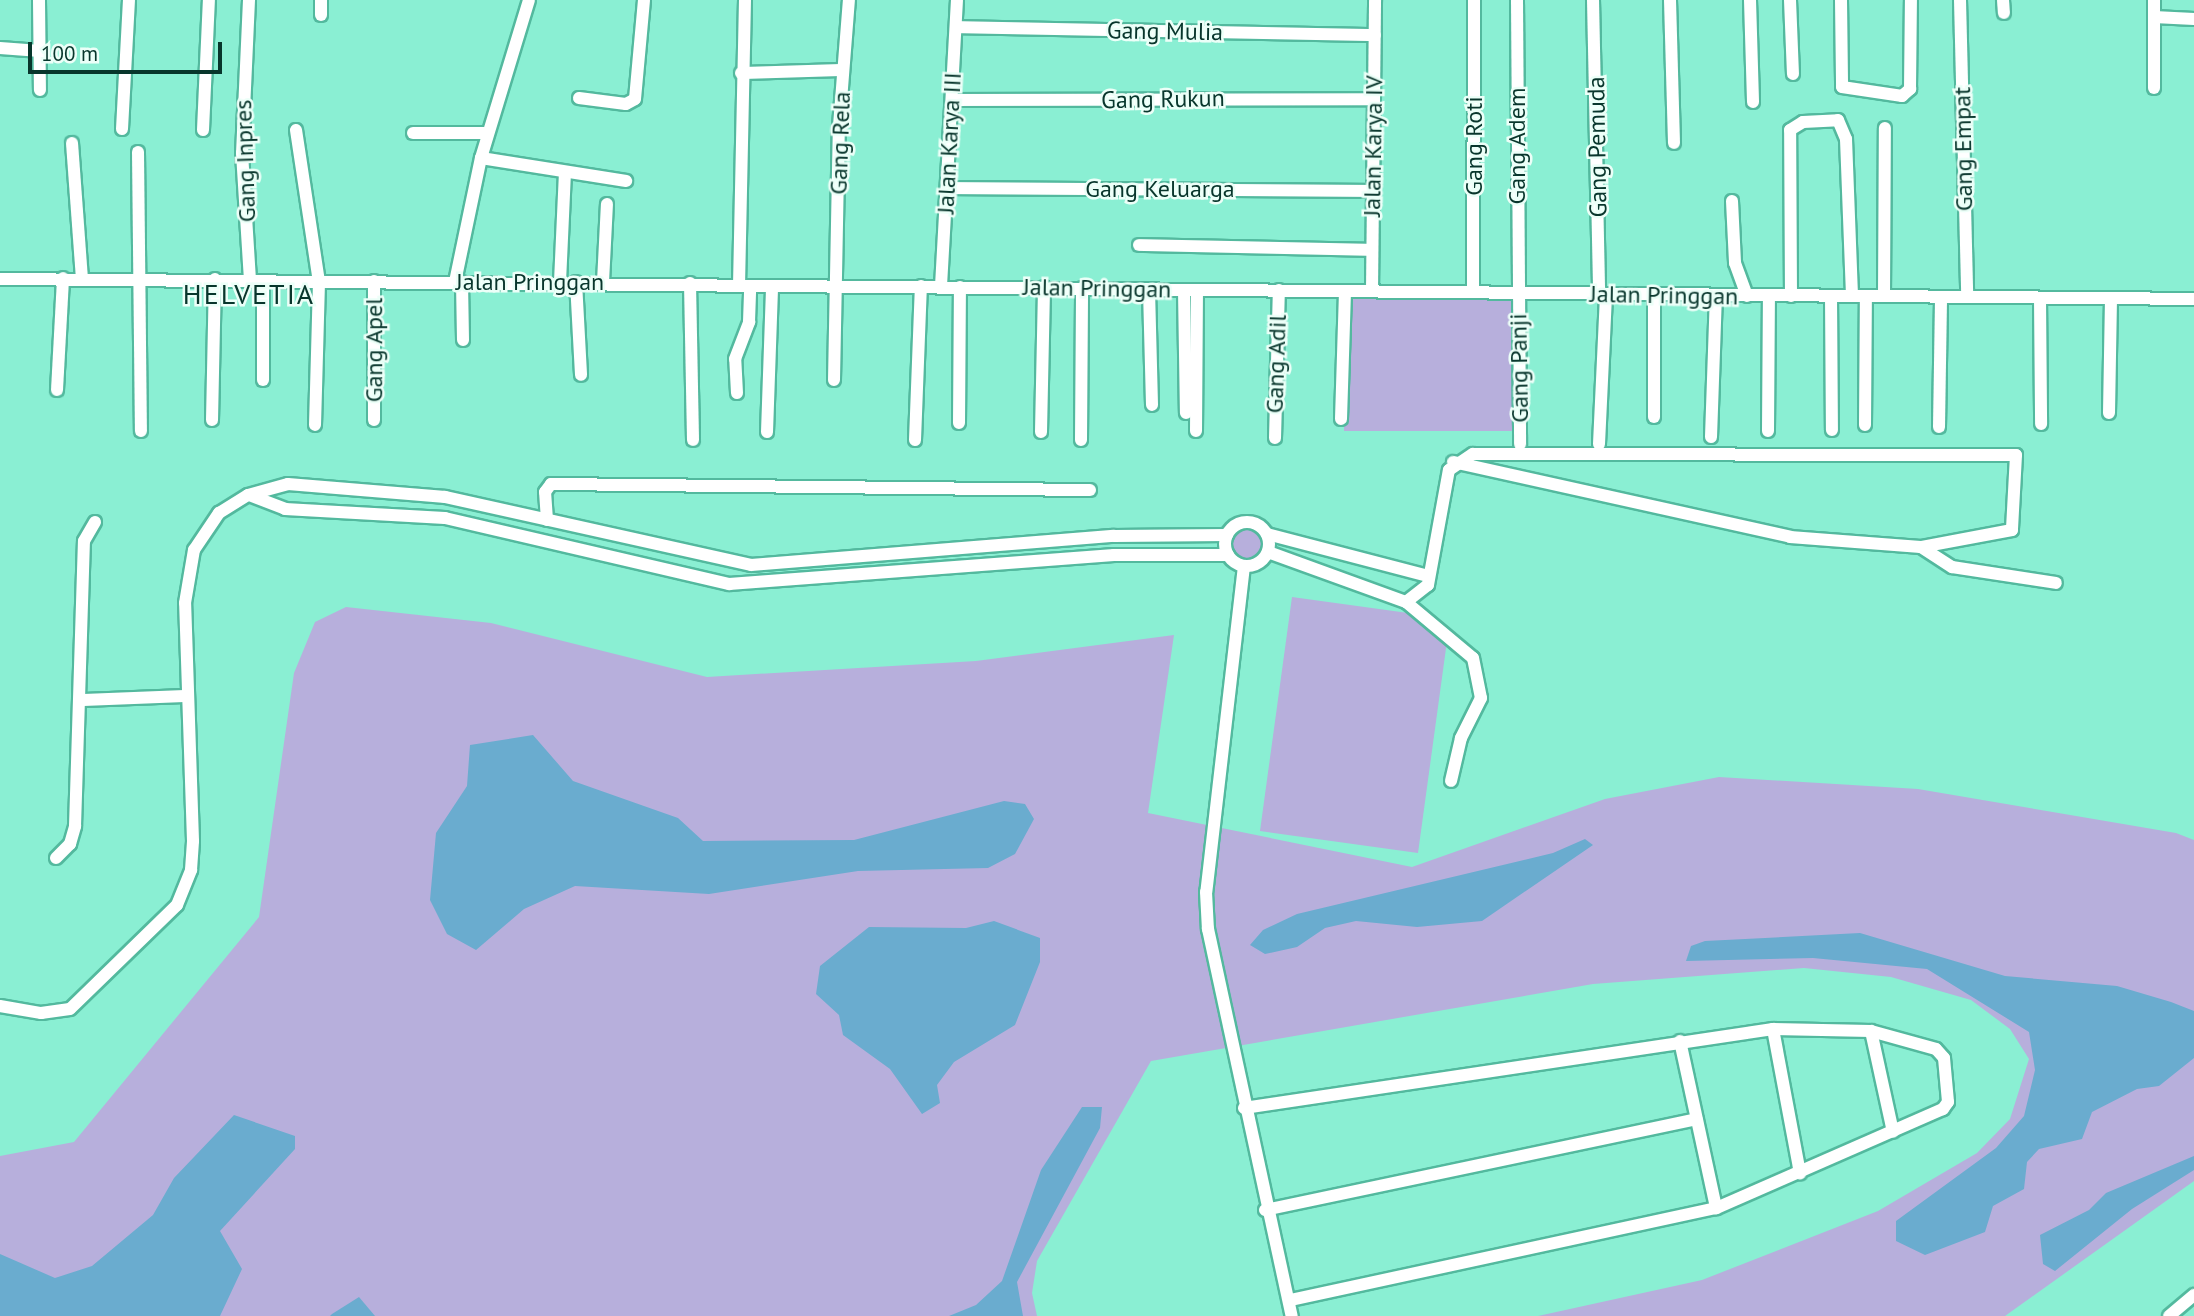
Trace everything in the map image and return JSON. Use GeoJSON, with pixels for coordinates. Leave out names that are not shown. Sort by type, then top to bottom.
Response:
{"type":"FeatureCollection","features":[{"type":"Feature","properties":{"kind":"street"},"geometry":{"type":"LineString","coordinates":[[39,0],[40,90]]}},
{"type":"Feature","properties":{"kind":"street"},"geometry":{"type":"LineString","coordinates":[[122,129],[129,0]]}},
{"type":"Feature","properties":{"kind":"street"},"geometry":{"type":"LineString","coordinates":[[203,130],[209,0]]}},
{"type":"Feature","properties":{"kind":"street","name":"Gang Inpres"},"geometry":{"type":"LineString","coordinates":[[249,0],[242,153],[257,280],[263,380]]}},
{"type":"Feature","properties":{"kind":"street"},"geometry":{"type":"LineString","coordinates":[[321,0],[321,15]]}},
{"type":"Feature","properties":{"kind":"street"},"geometry":{"type":"LineString","coordinates":[[463,340],[458,282],[481,158],[529,0]]}},
{"type":"Feature","properties":{"kind":"street"},"geometry":{"type":"LineString","coordinates":[[579,98],[626,104],[635,99],[644,0]]}},
{"type":"Feature","properties":{"kind":"street"},"geometry":{"type":"LineString","coordinates":[[737,393],[736,359],[749,322],[744,286],[741,73],[745,0]]}},
{"type":"Feature","properties":{"kind":"street","name":"Gang Rela"},"geometry":{"type":"LineString","coordinates":[[834,380],[843,70],[849,0]]}},
{"type":"Feature","properties":{"kind":"street","name":"Jalan Karya III"},"geometry":{"type":"LineString","coordinates":[[941,286],[957,0]]}},
{"type":"Feature","properties":{"kind":"street","name":"Jalan Karya IV"},"geometry":{"type":"LineString","coordinates":[[1372,291],[1375,0]]}},
{"type":"Feature","properties":{"kind":"street","name":"Gang Roti"},"geometry":{"type":"LineString","coordinates":[[1473,292],[1474,0]]}},
{"type":"Feature","properties":{"kind":"street","name":"Gang Adem"},"geometry":{"type":"LineString","coordinates":[[1517,0],[1517,293]]}},
{"type":"Feature","properties":{"kind":"street","name":"Gang Pemuda"},"geometry":{"type":"LineString","coordinates":[[1593,0],[1602,294],[1600,444]]}},
{"type":"Feature","properties":{"kind":"street"},"geometry":{"type":"LineString","coordinates":[[1670,0],[1674,143]]}},
{"type":"Feature","properties":{"kind":"street"},"geometry":{"type":"LineString","coordinates":[[1750,0],[1753,102]]}},
{"type":"Feature","properties":{"kind":"street"},"geometry":{"type":"LineString","coordinates":[[1790,0],[1793,74]]}},
{"type":"Feature","properties":{"kind":"street"},"geometry":{"type":"LineString","coordinates":[[1841,0],[1842,87],[1902,96],[1910,89],[1911,0]]}},
{"type":"Feature","properties":{"kind":"street","name":"Gang Empat"},"geometry":{"type":"LineString","coordinates":[[1960,0],[1967,297]]}},
{"type":"Feature","properties":{"kind":"street"},"geometry":{"type":"LineString","coordinates":[[2154,0],[2154,88]]}},
{"type":"Feature","properties":{"kind":"street"},"geometry":{"type":"LineString","coordinates":[[2154,18],[2194,19]]}},
{"type":"Feature","properties":{"kind":"street","name":"Gang Mulia"},"geometry":{"type":"LineString","coordinates":[[956,27],[1375,35]]}},
{"type":"Feature","properties":{"kind":"street"},"geometry":{"type":"LineString","coordinates":[[0,48],[40,51]]}},
{"type":"Feature","properties":{"kind":"street"},"geometry":{"type":"LineString","coordinates":[[741,73],[843,70]]}},
{"type":"Feature","properties":{"kind":"street","name":"Gang Rukun"},"geometry":{"type":"LineString","coordinates":[[951,100],[1374,99]]}},
{"type":"Feature","properties":{"kind":"street"},"geometry":{"type":"LineString","coordinates":[[1791,296],[1790,130],[1802,122],[1838,120],[1846,139],[1852,296]]}},
{"type":"Feature","properties":{"kind":"street"},"geometry":{"type":"LineString","coordinates":[[1884,296],[1885,128]]}},
{"type":"Feature","properties":{"kind":"street"},"geometry":{"type":"LineString","coordinates":[[296,130],[319,282],[315,425]]}},
{"type":"Feature","properties":{"kind":"street"},"geometry":{"type":"LineString","coordinates":[[413,133],[488,133]]}},
{"type":"Feature","properties":{"kind":"street"},"geometry":{"type":"LineString","coordinates":[[72,143],[82,278]]}},
{"type":"Feature","properties":{"kind":"street"},"geometry":{"type":"LineString","coordinates":[[138,152],[142,276],[141,432]]}},
{"type":"Feature","properties":{"kind":"street"},"geometry":{"type":"LineString","coordinates":[[481,158],[625,181]]}},
{"type":"Feature","properties":{"kind":"street"},"geometry":{"type":"LineString","coordinates":[[560,282],[565,173]]}},
{"type":"Feature","properties":{"kind":"street","name":"Gang Keluarga"},"geometry":{"type":"LineString","coordinates":[[947,188],[1373,191]]}},
{"type":"Feature","properties":{"kind":"street"},"geometry":{"type":"LineString","coordinates":[[1732,201],[1735,263],[1748,296]]}},
{"type":"Feature","properties":{"kind":"street"},"geometry":{"type":"LineString","coordinates":[[603,282],[607,204]]}},
{"type":"Feature","properties":{"kind":"street"},"geometry":{"type":"LineString","coordinates":[[1139,245],[1372,250]]}},
{"type":"Feature","properties":{"kind":"street","name":"Jalan Pringgan"},"geometry":{"type":"LineString","coordinates":[[0,279],[142,276],[319,282],[603,282],[772,287],[941,286],[2194,299]]}},
{"type":"Feature","properties":{"kind":"street"},"geometry":{"type":"LineString","coordinates":[[57,390],[63,278]]}},
{"type":"Feature","properties":{"kind":"street"},"geometry":{"type":"LineString","coordinates":[[212,420],[215,279]]}},
{"type":"Feature","properties":{"kind":"street","name":"Gang Apel"},"geometry":{"type":"LineString","coordinates":[[374,281],[374,420]]}},
{"type":"Feature","properties":{"kind":"street"},"geometry":{"type":"LineString","coordinates":[[576,282],[581,375]]}},
{"type":"Feature","properties":{"kind":"street"},"geometry":{"type":"LineString","coordinates":[[690,284],[693,440]]}},
{"type":"Feature","properties":{"kind":"street"},"geometry":{"type":"LineString","coordinates":[[915,440],[921,286]]}},
{"type":"Feature","properties":{"kind":"street"},"geometry":{"type":"LineString","coordinates":[[767,432],[772,287]]}},
{"type":"Feature","properties":{"kind":"street"},"geometry":{"type":"LineString","coordinates":[[959,423],[960,287]]}},
{"type":"Feature","properties":{"kind":"street"},"geometry":{"type":"LineString","coordinates":[[1041,432],[1044,287]]}},
{"type":"Feature","properties":{"kind":"street"},"geometry":{"type":"LineString","coordinates":[[1081,440],[1082,288]]}},
{"type":"Feature","properties":{"kind":"street"},"geometry":{"type":"LineString","coordinates":[[1149,290],[1152,405]]}},
{"type":"Feature","properties":{"kind":"street"},"geometry":{"type":"LineString","coordinates":[[1186,413],[1191,290]]}},
{"type":"Feature","properties":{"kind":"street"},"geometry":{"type":"LineString","coordinates":[[1191,290],[1196,431]]}},
{"type":"Feature","properties":{"kind":"street","name":"Gang Adil"},"geometry":{"type":"LineString","coordinates":[[1275,438],[1279,290]]}},
{"type":"Feature","properties":{"kind":"street"},"geometry":{"type":"LineString","coordinates":[[1341,419],[1345,291]]}},
{"type":"Feature","properties":{"kind":"street","name":"Gang Panji"},"geometry":{"type":"LineString","coordinates":[[1517,293],[1520,444]]}},
{"type":"Feature","properties":{"kind":"street"},"geometry":{"type":"LineString","coordinates":[[1654,295],[1654,417]]}},
{"type":"Feature","properties":{"kind":"street"},"geometry":{"type":"LineString","coordinates":[[1711,437],[1716,295]]}},
{"type":"Feature","properties":{"kind":"street"},"geometry":{"type":"LineString","coordinates":[[1768,431],[1769,296]]}},
{"type":"Feature","properties":{"kind":"street"},"geometry":{"type":"LineString","coordinates":[[1831,296],[1832,430]]}},
{"type":"Feature","properties":{"kind":"street"},"geometry":{"type":"LineString","coordinates":[[1865,425],[1866,296]]}},
{"type":"Feature","properties":{"kind":"street"},"geometry":{"type":"LineString","coordinates":[[1939,427],[1941,297]]}},
{"type":"Feature","properties":{"kind":"street"},"geometry":{"type":"LineString","coordinates":[[2040,298],[2041,424]]}},
{"type":"Feature","properties":{"kind":"street"},"geometry":{"type":"LineString","coordinates":[[2109,413],[2111,299]]}},
{"type":"Feature","properties":{"kind":"street"},"geometry":{"type":"LineString","coordinates":[[1473,454],[2016,455],[2012,530],[1921,547],[1790,537],[1453,462],[1473,454]]}},
{"type":"Feature","properties":{"kind":"street"},"geometry":{"type":"LineString","coordinates":[[1406,602],[1424,594],[1453,462]]}},
{"type":"Feature","properties":{"kind":"street"},"geometry":{"type":"LineString","coordinates":[[0,1006],[41,1013],[70,1009],[177,905],[192,850],[185,696],[185,603],[194,550],[219,513],[248,495],[288,484],[445,497],[751,565],[1114,536],[1227,535],[1250,522],[1266,534],[1429,576]]}},
{"type":"Feature","properties":{"kind":"street"},"geometry":{"type":"LineString","coordinates":[[547,520],[545,492],[551,484],[1090,490]]}},
{"type":"Feature","properties":{"kind":"street"},"geometry":{"type":"LineString","coordinates":[[248,495],[285,509],[445,519],[729,584],[1114,555],[1228,555],[1244,566]]}},
{"type":"Feature","properties":{"kind":"street"},"geometry":{"type":"LineString","coordinates":[[56,858],[70,844],[75,826],[83,700],[84,541],[95,522]]}},
{"type":"Feature","properties":{"kind":"street"},"geometry":{"type":"LineString","coordinates":[[1266,534],[1268,552]]}},
{"type":"Feature","properties":{"kind":"street"},"geometry":{"type":"LineString","coordinates":[[1227,535],[1228,555]]}},
{"type":"Feature","properties":{"kind":"street"},"geometry":{"type":"LineString","coordinates":[[617,557],[624,538]]}},
{"type":"Feature","properties":{"kind":"street"},"geometry":{"type":"LineString","coordinates":[[1921,547],[1952,567],[2056,583]]}},
{"type":"Feature","properties":{"kind":"street"},"geometry":{"type":"LineString","coordinates":[[924,551],[926,570]]}},
{"type":"Feature","properties":{"kind":"street"},"geometry":{"type":"LineString","coordinates":[[1244,566],[1268,552]]}},
{"type":"Feature","properties":{"kind":"street"},"geometry":{"type":"LineString","coordinates":[[1268,552],[1406,602],[1473,657],[1480,673],[1481,698],[1461,738],[1451,782]]}},
{"type":"Feature","properties":{"kind":"street"},"geometry":{"type":"LineString","coordinates":[[1244,566],[1206,892],[1244,1108],[1265,1210],[1292,1316]]}},
{"type":"Feature","properties":{"kind":"street"},"geometry":{"type":"LineString","coordinates":[[83,700],[185,696]]}},
{"type":"Feature","properties":{"kind":"street"},"geometry":{"type":"LineString","coordinates":[[1244,1108],[1773,1029],[1871,1031],[1936,1049],[1944,1058],[1948,1102],[1943,1109],[1716,1208],[1289,1300]]}},
{"type":"Feature","properties":{"kind":"street"},"geometry":{"type":"LineString","coordinates":[[1773,1029],[1800,1173]]}},
{"type":"Feature","properties":{"kind":"street"},"geometry":{"type":"LineString","coordinates":[[1871,1031],[1893,1132]]}},
{"type":"Feature","properties":{"kind":"street"},"geometry":{"type":"LineString","coordinates":[[1680,1041],[1716,1208]]}},
{"type":"Feature","properties":{"kind":"street"},"geometry":{"type":"LineString","coordinates":[[1265,1210],[1697,1119]]}},
{"type":"Feature","properties":{"kind":"street"},"geometry":{"type":"LineString","coordinates":[[2169,1316],[2194,1295]]}},
{"type":"Feature","properties":{"kind":"shaded area"},"geometry":{"type":"Polygon","coordinates":[[[1345,296],[1514,297],[1513,431],[1344,431],[1345,296]]]}},
{"type":"Feature","properties":{"kind":"shaded area"},"geometry":{"type":"Polygon","coordinates":[[[1246,528],[1257,533],[1262,544],[1257,555],[1246,560],[1235,555],[1230,544],[1235,533],[1246,528]]]}},
{"type":"Feature","properties":{"kind":"shaded area"},"geometry":{"type":"Polygon","coordinates":[[[1292,597],[1408,613],[1447,641],[1418,853],[1260,831],[1292,597]]]}},
{"type":"Feature","properties":{"kind":"shaded area"},"geometry":{"type":"Polygon","coordinates":[[[346,607],[491,623],[707,677],[976,661],[1174,635],[1148,813],[1412,867],[1605,799],[1719,777],[1918,789],[2176,833],[2194,840],[2194,1181],[2005,1316],[1538,1316],[1702,1280],[1878,1211],[1977,1153],[2010,1119],[2029,1059],[2010,1029],[1971,1000],[1891,977],[1804,968],[1593,984],[1151,1061],[1037,1261],[1032,1293],[1037,1316],[0,1316],[0,1156],[74,1142],[259,917],[294,673],[315,622],[346,607]]]}},
{"type":"Feature","properties":{"kind":"water"},"geometry":{"type":"Polygon","coordinates":[[[533,735],[573,781],[678,818],[703,841],[854,840],[1004,801],[1025,804],[1034,819],[1015,854],[988,868],[858,871],[709,894],[575,886],[524,909],[476,950],[447,934],[430,900],[436,833],[467,786],[470,745],[533,735]]]}},
{"type":"Feature","properties":{"kind":"water"},"geometry":{"type":"Polygon","coordinates":[[[1585,839],[1593,845],[1482,921],[1417,927],[1356,921],[1325,928],[1297,947],[1265,954],[1250,945],[1263,930],[1297,914],[1553,853],[1585,839]]]}},
{"type":"Feature","properties":{"kind":"water"},"geometry":{"type":"Polygon","coordinates":[[[994,921],[1040,938],[1040,962],[1015,1025],[954,1062],[937,1085],[940,1103],[922,1114],[890,1069],[843,1035],[839,1015],[816,994],[820,966],[869,927],[966,928],[994,921]]]}},
{"type":"Feature","properties":{"kind":"water"},"geometry":{"type":"Polygon","coordinates":[[[1860,933],[2005,976],[2117,986],[2171,1002],[2194,1011],[2194,1058],[2159,1086],[2137,1089],[2092,1112],[2082,1139],[2039,1149],[2027,1162],[2024,1189],[1993,1206],[1985,1232],[1925,1255],[1896,1241],[1896,1221],[1996,1148],[2024,1116],[2035,1070],[2029,1032],[1927,969],[1813,958],[1686,961],[1691,946],[1705,941],[1860,933]]]}},
{"type":"Feature","properties":{"kind":"water"},"geometry":{"type":"Polygon","coordinates":[[[1082,1107],[1102,1107],[1100,1128],[1017,1282],[1023,1316],[949,1316],[976,1305],[1002,1281],[1041,1170],[1082,1107]]]}},
{"type":"Feature","properties":{"kind":"water"},"geometry":{"type":"Polygon","coordinates":[[[234,1115],[295,1136],[295,1149],[220,1231],[242,1269],[220,1316],[0,1316],[0,1254],[55,1278],[92,1266],[153,1215],[174,1178],[234,1115]]]}},
{"type":"Feature","properties":{"kind":"water"},"geometry":{"type":"Polygon","coordinates":[[[2194,1156],[2194,1170],[2132,1209],[2055,1271],[2043,1264],[2040,1235],[2089,1210],[2106,1193],[2194,1156]]]}},
{"type":"Feature","properties":{"kind":"water"},"geometry":{"type":"Polygon","coordinates":[[[359,1297],[375,1316],[330,1316],[332,1314],[359,1297]]]}},
{"type":"Feature","properties":{"kind":"district","name":"HELVETIA"},"geometry":{"type":"Point","coordinates":[249,294]}}]}
